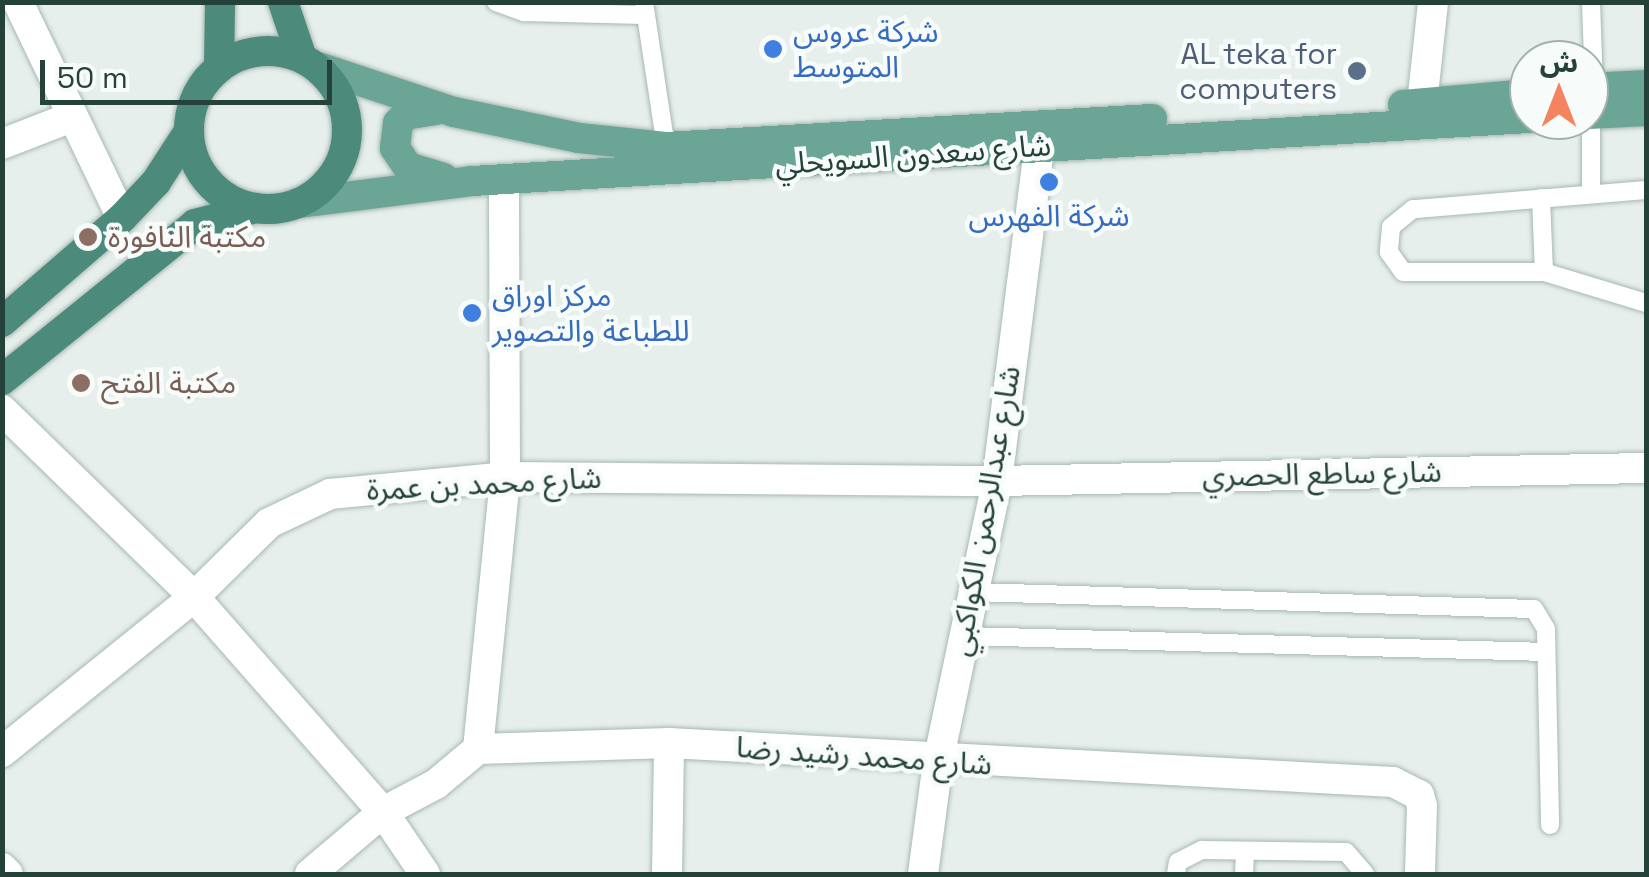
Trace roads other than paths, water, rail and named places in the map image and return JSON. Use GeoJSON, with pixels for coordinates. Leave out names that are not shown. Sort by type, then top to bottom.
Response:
{"type":"FeatureCollection","features":[{"type":"Feature","properties":{"kind":"highway"},"geometry":{"type":"LineString","coordinates":[[219,68],[220,2]]}},
{"type":"Feature","properties":{"kind":"highway"},"geometry":{"type":"LineString","coordinates":[[2,380],[194,224],[256,208],[298,204],[322,189],[347,141],[336,88],[310,63],[283,2]]}},
{"type":"Feature","properties":{"kind":"highway"},"geometry":{"type":"LineString","coordinates":[[256,208],[216,190],[197,164],[189,131],[192,107],[219,68],[259,51],[310,63]]}},
{"type":"Feature","properties":{"kind":"highway"},"geometry":{"type":"LineString","coordinates":[[2,322],[122,218],[156,182],[189,131]]}},
{"type":"Feature","properties":{"kind":"main road","name":"شارع سعدون السويحلي"},"geometry":{"type":"LineString","coordinates":[[310,63],[454,112],[579,138],[666,147],[1509,96]]}},
{"type":"Feature","properties":{"kind":"main road"},"geometry":{"type":"LineString","coordinates":[[1609,96],[1646,85]]}},
{"type":"Feature","properties":{"kind":"main road"},"geometry":{"type":"LineString","coordinates":[[1609,104],[1646,111]]}},
{"type":"Feature","properties":{"kind":"main road"},"geometry":{"type":"LineString","coordinates":[[454,112],[406,115],[398,124],[396,148],[416,172],[472,181]]}},
{"type":"Feature","properties":{"kind":"main road","name":"شارع سعدون السويحلي"},"geometry":{"type":"LineString","coordinates":[[298,204],[472,181],[1509,119]]}},
{"type":"Feature","properties":{"kind":"street"},"geometry":{"type":"LineString","coordinates":[[18,2],[70,118],[122,218]]}},
{"type":"Feature","properties":{"kind":"street"},"geometry":{"type":"LineString","coordinates":[[1422,104],[1433,2]]}},
{"type":"Feature","properties":{"kind":"street"},"geometry":{"type":"LineString","coordinates":[[2,144],[70,118]]}},
{"type":"Feature","properties":{"kind":"street","name":"شارع عبدالرحمن الكواكبي"},"geometry":{"type":"LineString","coordinates":[[923,874],[938,762],[997,481],[1039,147]]}},
{"type":"Feature","properties":{"kind":"street"},"geometry":{"type":"LineString","coordinates":[[310,874],[383,812],[436,784],[478,749],[505,477],[504,181]]}},
{"type":"Feature","properties":{"kind":"street"},"geometry":{"type":"LineString","coordinates":[[2,410],[194,597],[383,812],[425,874]]}},
{"type":"Feature","properties":{"kind":"street","name":"شارع ساطع الحصري"},"geometry":{"type":"LineString","coordinates":[[997,481],[1646,468]]}},
{"type":"Feature","properties":{"kind":"street","name":"شارع محمد بن عمرة"},"geometry":{"type":"LineString","coordinates":[[2,752],[194,597],[269,524],[302,504],[368,487],[505,477],[997,481]]}},
{"type":"Feature","properties":{"kind":"street"},"geometry":{"type":"LineString","coordinates":[[666,874],[669,743]]}},
{"type":"Feature","properties":{"kind":"street","name":"شارع محمد رشيد رضا"},"geometry":{"type":"LineString","coordinates":[[478,749],[669,743],[938,762],[1378,780],[1418,795],[1422,832],[1420,874]]}},
{"type":"Feature","properties":{"kind":"street"},"geometry":{"type":"LineString","coordinates":[[2,868],[8,874]]}},
{"type":"Feature","properties":{"kind":"lane"},"geometry":{"type":"LineString","coordinates":[[496,2],[524,12],[644,9],[666,147]]}},
{"type":"Feature","properties":{"kind":"lane"},"geometry":{"type":"LineString","coordinates":[[1592,2],[1592,40]]}},
{"type":"Feature","properties":{"kind":"lane"},"geometry":{"type":"LineString","coordinates":[[1591,140],[1592,194]]}},
{"type":"Feature","properties":{"kind":"lane"},"geometry":{"type":"LineString","coordinates":[[1646,190],[1412,209],[1391,228],[1389,252],[1403,272],[1544,272],[1646,303]]}},
{"type":"Feature","properties":{"kind":"lane"},"geometry":{"type":"LineString","coordinates":[[1541,198],[1544,272]]}},
{"type":"Feature","properties":{"kind":"lane"},"geometry":{"type":"LineString","coordinates":[[974,592],[1502,604],[1534,609],[1546,629],[1550,825]]}},
{"type":"Feature","properties":{"kind":"lane"},"geometry":{"type":"LineString","coordinates":[[964,636],[1546,652]]}},
{"type":"Feature","properties":{"kind":"lane"},"geometry":{"type":"LineString","coordinates":[[1176,874],[1178,862],[1202,850],[1346,852],[1364,874]]}},
{"type":"Feature","properties":{"kind":"lane"},"geometry":{"type":"LineString","coordinates":[[1244,874],[1245,852]]}},
{"type":"Feature","properties":{"kind":"place","name":"شركة عروس المتوسط"},"geometry":{"type":"Point","coordinates":[773,49]}},
{"type":"Feature","properties":{"kind":"place","name":"AL teka for computers"},"geometry":{"type":"Point","coordinates":[1357,71]}},
{"type":"Feature","properties":{"kind":"place","name":"شركة الفهرس"},"geometry":{"type":"Point","coordinates":[1049,182]}},
{"type":"Feature","properties":{"kind":"place","name":"مكتبة النافورة"},"geometry":{"type":"Point","coordinates":[88,237]}},
{"type":"Feature","properties":{"kind":"place","name":"مركز اوراق للطباعة والتصوير"},"geometry":{"type":"Point","coordinates":[472,313]}},
{"type":"Feature","properties":{"kind":"place","name":"مكتبة الفتح"},"geometry":{"type":"Point","coordinates":[81,383]}}]}
